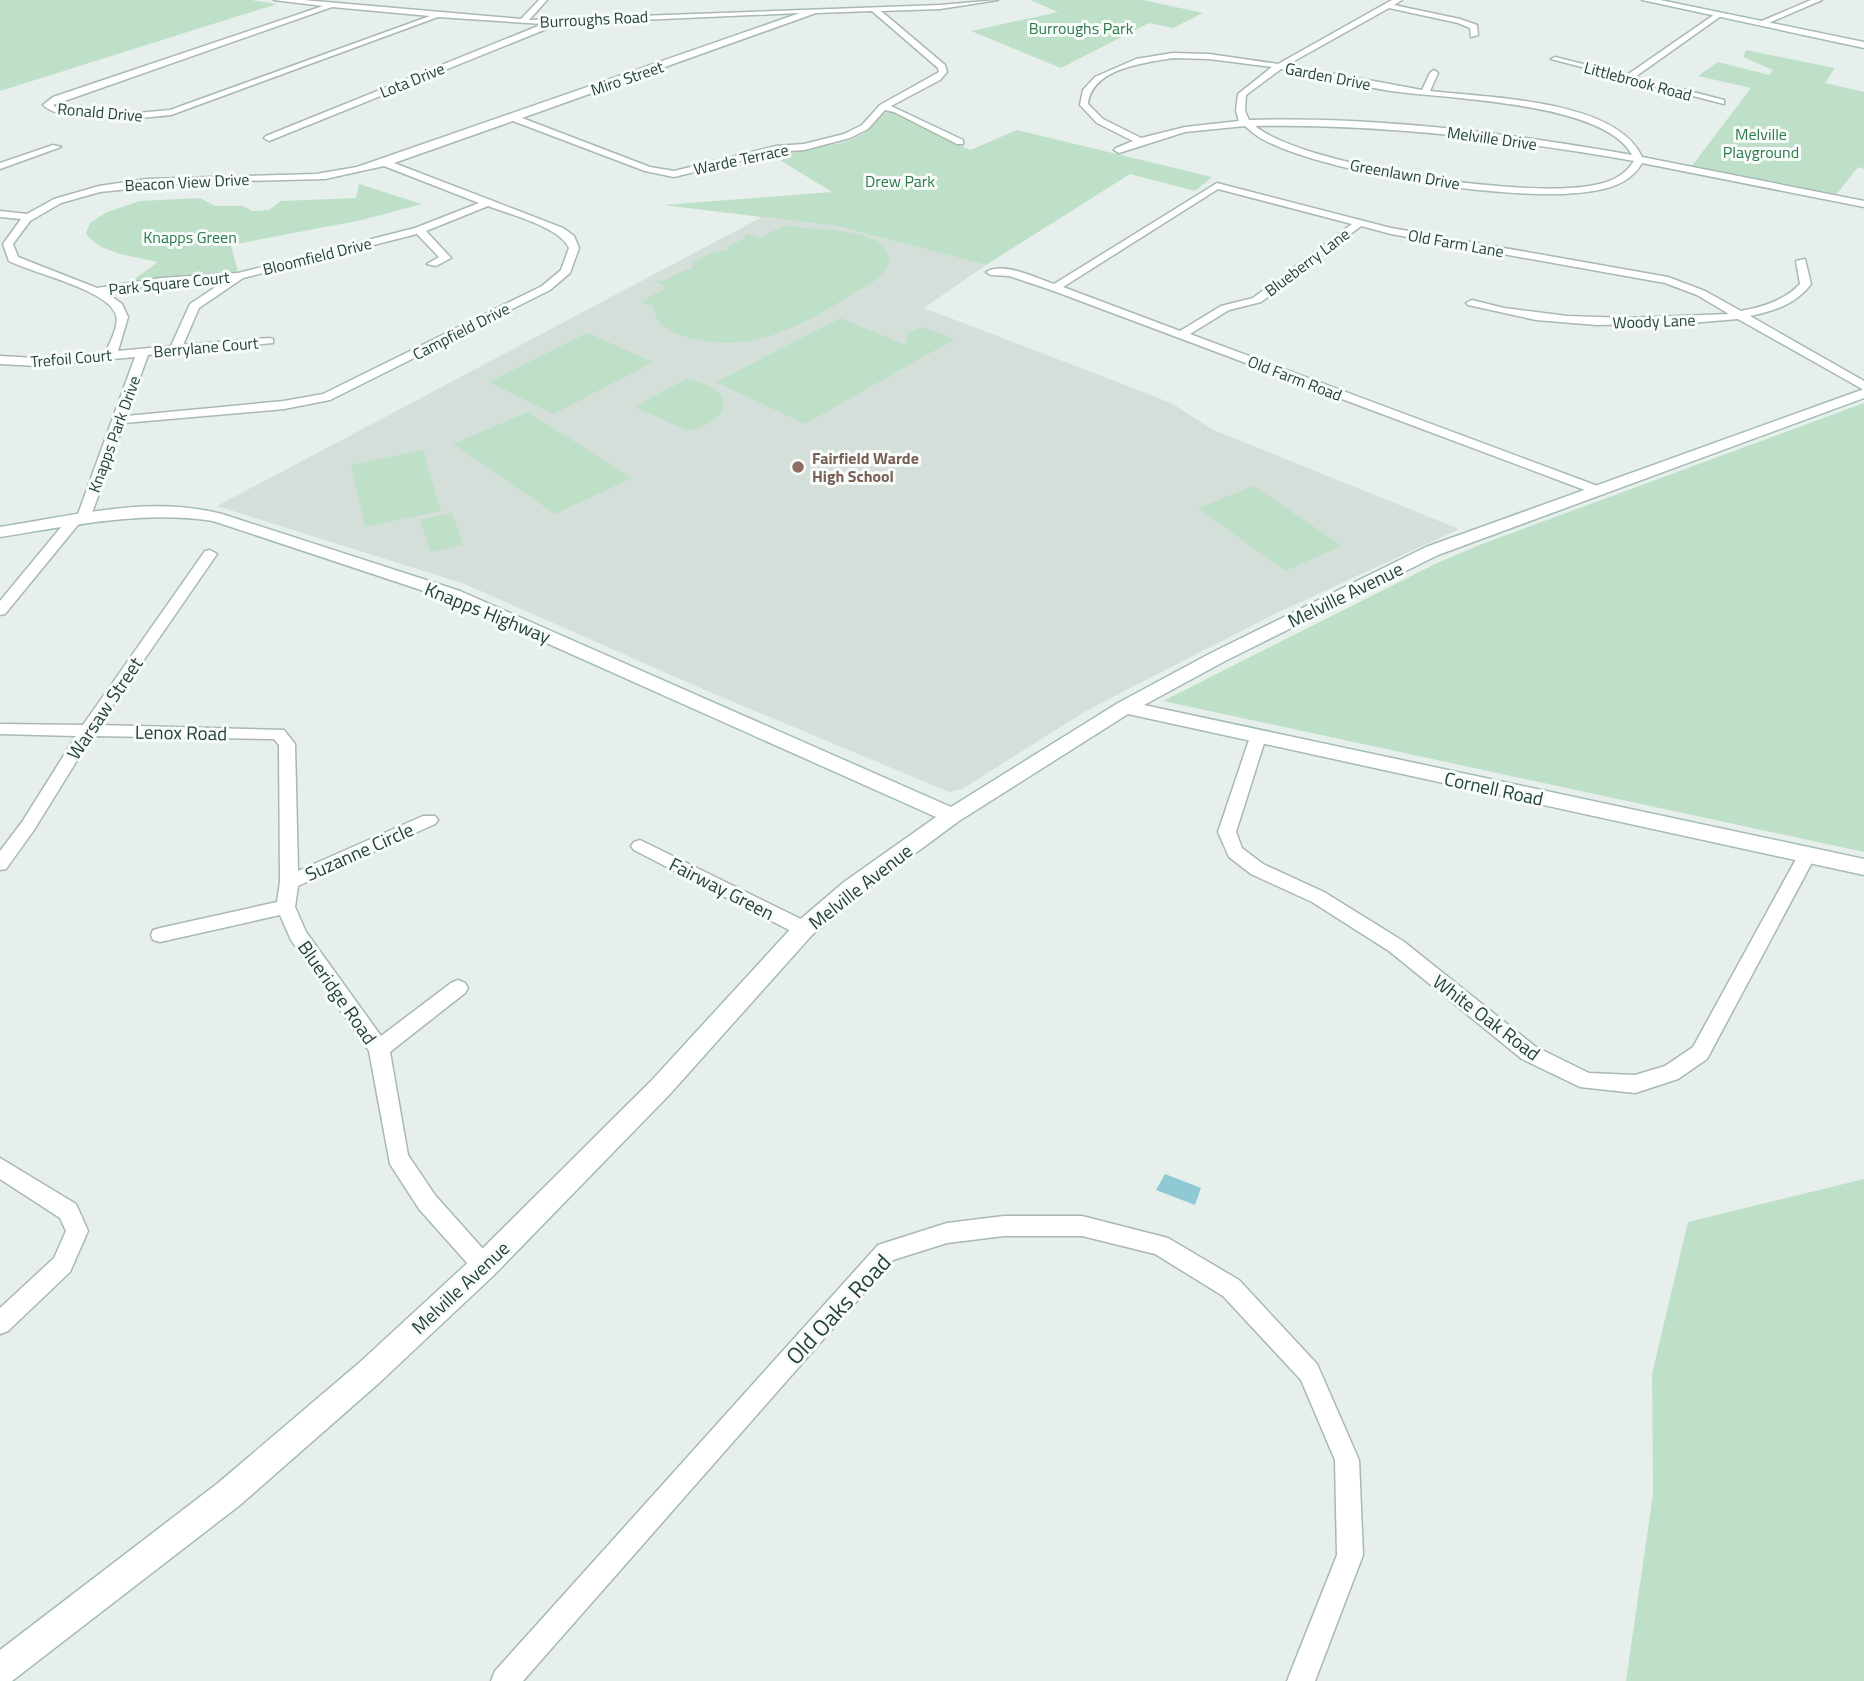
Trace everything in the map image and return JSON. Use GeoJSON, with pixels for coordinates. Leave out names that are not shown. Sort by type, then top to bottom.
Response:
{"type":"FeatureCollection","features":[{"type":"Feature","properties":{"kind":"street","name":"Burroughs Road"},"geometry":{"type":"LineString","coordinates":[[278,0],[523,22],[940,7],[994,0]]}},
{"type":"Feature","properties":{"kind":"street"},"geometry":{"type":"LineString","coordinates":[[523,22],[543,0]]}},
{"type":"Feature","properties":{"kind":"street"},"geometry":{"type":"LineString","coordinates":[[1244,122],[1240,110],[1242,94],[1279,67],[1398,0]]}},
{"type":"Feature","properties":{"kind":"street"},"geometry":{"type":"LineString","coordinates":[[1647,0],[1864,45]]}},
{"type":"Feature","properties":{"kind":"street"},"geometry":{"type":"LineString","coordinates":[[1761,23],[1818,0]]}},
{"type":"Feature","properties":{"kind":"street","name":"Ronald Drive"},"geometry":{"type":"LineString","coordinates":[[334,5],[56,99],[47,106],[57,112],[127,117],[148,117],[171,112],[440,15]]}},
{"type":"Feature","properties":{"kind":"street"},"geometry":{"type":"LineString","coordinates":[[689,14],[695,6]]}},
{"type":"Feature","properties":{"kind":"street"},"geometry":{"type":"LineString","coordinates":[[1388,6],[1460,21],[1474,27],[1474,35]]}},
{"type":"Feature","properties":{"kind":"street","name":"Warde Terrace"},"geometry":{"type":"LineString","coordinates":[[512,117],[648,169],[674,174],[776,149],[815,145],[847,136],[865,127],[883,107],[937,78],[943,67],[874,9]]}},
{"type":"Feature","properties":{"kind":"street","name":"Miro Street"},"geometry":{"type":"LineString","coordinates":[[438,142],[816,10]]}},
{"type":"Feature","properties":{"kind":"street"},"geometry":{"type":"LineString","coordinates":[[1629,78],[1718,14]]}},
{"type":"Feature","properties":{"kind":"street","name":"Lota Drive"},"geometry":{"type":"LineString","coordinates":[[268,138],[556,22]]}},
{"type":"Feature","properties":{"kind":"street","name":"Garden Drive"},"geometry":{"type":"LineString","coordinates":[[1138,140],[1100,121],[1084,105],[1084,94],[1090,85],[1115,69],[1178,53],[1279,67],[1425,93],[1548,108],[1577,115],[1618,133],[1633,147],[1639,160]]}},
{"type":"Feature","properties":{"kind":"street","name":"Littlebrook Road"},"geometry":{"type":"LineString","coordinates":[[1555,59],[1721,102]]}},
{"type":"Feature","properties":{"kind":"street"},"geometry":{"type":"LineString","coordinates":[[1425,93],[1434,73]]}},
{"type":"Feature","properties":{"kind":"street"},"geometry":{"type":"LineString","coordinates":[[883,107],[897,110],[960,142]]}},
{"type":"Feature","properties":{"kind":"street","name":"Melville Drive"},"geometry":{"type":"LineString","coordinates":[[1118,150],[1138,140],[1186,129],[1244,122],[1346,123],[1431,130],[1639,160],[1864,204]]}},
{"type":"Feature","properties":{"kind":"street","name":"Greenlawn Drive"},"geometry":{"type":"LineString","coordinates":[[1244,122],[1284,146],[1351,164],[1435,181],[1519,191],[1590,190],[1617,182],[1637,166],[1639,160]]}},
{"type":"Feature","properties":{"kind":"street","name":"Beacon View Drive"},"geometry":{"type":"LineString","coordinates":[[27,217],[89,191],[122,184],[154,180],[336,176],[385,163],[438,142]]}},
{"type":"Feature","properties":{"kind":"street"},"geometry":{"type":"LineString","coordinates":[[1,172],[56,147]]}},
{"type":"Feature","properties":{"kind":"street"},"geometry":{"type":"LineString","coordinates":[[1,172],[41,163]]}},
{"type":"Feature","properties":{"kind":"street","name":"Campfield Drive"},"geometry":{"type":"LineString","coordinates":[[120,420],[284,405],[326,397],[546,288],[566,271],[574,248],[570,238],[559,230],[385,163]]}},
{"type":"Feature","properties":{"kind":"street","name":"Old Farm Lane"},"geometry":{"type":"LineString","coordinates":[[1055,288],[1217,186],[1358,224],[1668,280],[1701,293],[1864,386]]}},
{"type":"Feature","properties":{"kind":"street","name":"Bloomfield Drive"},"geometry":{"type":"LineString","coordinates":[[176,348],[194,306],[239,276],[419,230],[489,202]]}},
{"type":"Feature","properties":{"kind":"street"},"geometry":{"type":"LineString","coordinates":[[0,214],[27,217],[8,244],[13,259],[36,272],[99,291],[120,310],[123,318],[111,354]]}},
{"type":"Feature","properties":{"kind":"street","name":"Blueberry Lane"},"geometry":{"type":"LineString","coordinates":[[1181,335],[1225,307],[1257,300],[1358,224]]}},
{"type":"Feature","properties":{"kind":"street"},"geometry":{"type":"LineString","coordinates":[[419,230],[446,258],[432,264]]}},
{"type":"Feature","properties":{"kind":"street","name":"Woody Lane"},"geometry":{"type":"LineString","coordinates":[[1472,303],[1501,311],[1570,322],[1741,315],[1798,295],[1806,284],[1801,261]]}},
{"type":"Feature","properties":{"kind":"street","name":"Old Farm Road"},"geometry":{"type":"LineString","coordinates":[[991,272],[1010,272],[1055,288],[1598,491]]}},
{"type":"Feature","properties":{"kind":"street","name":"Park Square Court"},"geometry":{"type":"LineString","coordinates":[[99,291],[161,281],[239,276]]}},
{"type":"Feature","properties":{"kind":"street","name":"Berrylane Court"},"geometry":{"type":"LineString","coordinates":[[143,352],[269,341]]}},
{"type":"Feature","properties":{"kind":"street","name":"Knapps Park Drive"},"geometry":{"type":"LineString","coordinates":[[0,611],[80,517],[120,420],[143,352]]}},
{"type":"Feature","properties":{"kind":"street","name":"Trefoil Court"},"geometry":{"type":"LineString","coordinates":[[0,360],[37,362],[143,352]]}},
{"type":"Feature","properties":{"kind":"street","name":"Melville Avenue"},"geometry":{"type":"LineString","coordinates":[[0,1670],[229,1494],[369,1373],[484,1266],[661,1087],[804,929],[852,888],[951,816],[1125,707],[1218,657],[1432,551],[1864,393]]}},
{"type":"Feature","properties":{"kind":"street","name":"Knapps Highway"},"geometry":{"type":"LineString","coordinates":[[0,532],[80,517],[158,509],[187,510],[216,517],[449,594],[951,816]]}},
{"type":"Feature","properties":{"kind":"street","name":"Warsaw Street"},"geometry":{"type":"LineString","coordinates":[[0,864],[87,731],[211,554]]}},
{"type":"Feature","properties":{"kind":"street","name":"Cornell Road"},"geometry":{"type":"LineString","coordinates":[[1125,707],[1864,867]]}},
{"type":"Feature","properties":{"kind":"street","name":"Lenox Road"},"geometry":{"type":"LineString","coordinates":[[0,729],[278,734],[288,744],[289,882]]}},
{"type":"Feature","properties":{"kind":"street","name":"White Oak Road"},"geometry":{"type":"LineString","coordinates":[[1258,737],[1227,832],[1234,852],[1257,869],[1318,897],[1396,946],[1529,1053],[1587,1081],[1635,1084],[1671,1073],[1700,1053],[1807,855]]}},
{"type":"Feature","properties":{"kind":"street","name":"Suzanne Circle"},"geometry":{"type":"LineString","coordinates":[[289,882],[429,820]]}},
{"type":"Feature","properties":{"kind":"street","name":"Fairway Green"},"geometry":{"type":"LineString","coordinates":[[640,846],[804,929]]}},
{"type":"Feature","properties":{"kind":"street"},"geometry":{"type":"LineString","coordinates":[[160,935],[286,907],[289,882]]}},
{"type":"Feature","properties":{"kind":"street","name":"Blueridge Road"},"geometry":{"type":"LineString","coordinates":[[286,907],[298,935],[379,1049],[398,1157],[427,1202],[484,1266]]}},
{"type":"Feature","properties":{"kind":"street"},"geometry":{"type":"LineString","coordinates":[[379,1049],[458,988]]}},
{"type":"Feature","properties":{"kind":"street"},"geometry":{"type":"LineString","coordinates":[[0,1167],[68,1211],[77,1231],[62,1265],[0,1323]]}},
{"type":"Feature","properties":{"kind":"street","name":"Old Oaks Road"},"geometry":{"type":"LineString","coordinates":[[505,1681],[886,1252],[947,1233],[1004,1226],[1082,1227],[1160,1245],[1231,1288],[1310,1372],[1347,1460],[1350,1555],[1301,1681]]}},
{"type":"Feature","properties":{"kind":"shaded area","name":"Fairfield Warde High School"},"geometry":{"type":"Polygon","coordinates":[[[762,217],[837,226],[986,265],[924,308],[1173,404],[1211,429],[1459,529],[1281,611],[1132,687],[1086,711],[962,789],[949,792],[705,690],[465,584],[217,506],[762,217]]]}},
{"type":"Feature","properties":{"kind":"green space"},"geometry":{"type":"Polygon","coordinates":[[[0,0],[251,0],[277,4],[0,91],[0,0]]]}},
{"type":"Feature","properties":{"kind":"green space","name":"Burroughs Park"},"geometry":{"type":"Polygon","coordinates":[[[1030,0],[1143,0],[1203,13],[1173,28],[1149,23],[1061,68],[971,31],[1058,12],[1030,0]]]}},
{"type":"Feature","properties":{"kind":"green space","name":"Melville Playground"},"geometry":{"type":"Polygon","coordinates":[[[1746,50],[1835,68],[1825,83],[1864,92],[1864,169],[1858,167],[1835,196],[1691,167],[1751,88],[1698,76],[1718,62],[1769,75],[1773,70],[1743,57],[1746,50]]]}},
{"type":"Feature","properties":{"kind":"green space","name":"Drew Park"},"geometry":{"type":"Polygon","coordinates":[[[881,114],[901,114],[970,150],[1017,130],[1212,177],[1195,191],[1130,174],[986,265],[837,226],[663,205],[832,192],[770,154],[847,141],[872,127],[881,114]]]}},
{"type":"Feature","properties":{"kind":"green space","name":"Knapps Green"},"geometry":{"type":"Polygon","coordinates":[[[359,184],[422,204],[362,220],[231,245],[238,272],[132,281],[158,262],[108,250],[91,240],[86,233],[90,223],[107,212],[140,201],[200,198],[215,206],[243,206],[252,211],[269,210],[281,201],[356,198],[359,184]]]}},
{"type":"Feature","properties":{"kind":"green space"},"geometry":{"type":"Polygon","coordinates":[[[785,225],[866,236],[879,243],[887,252],[888,266],[870,284],[807,321],[767,337],[747,341],[725,343],[680,335],[662,325],[656,317],[654,306],[641,302],[667,287],[655,282],[687,269],[691,270],[694,265],[692,263],[713,252],[728,250],[726,248],[746,238],[744,236],[748,234],[760,238],[785,225]]]}},
{"type":"Feature","properties":{"kind":"green space"},"geometry":{"type":"Polygon","coordinates":[[[841,318],[906,345],[907,333],[922,327],[955,339],[805,424],[716,382],[841,318]]]}},
{"type":"Feature","properties":{"kind":"green space"},"geometry":{"type":"Polygon","coordinates":[[[588,333],[653,362],[554,414],[489,382],[588,333]]]}},
{"type":"Feature","properties":{"kind":"green space"},"geometry":{"type":"Polygon","coordinates":[[[686,379],[702,383],[721,396],[724,404],[715,419],[688,431],[635,407],[686,379]]]}},
{"type":"Feature","properties":{"kind":"green space"},"geometry":{"type":"Polygon","coordinates":[[[1864,403],[1864,852],[1163,701],[1437,563],[1864,403]]]}},
{"type":"Feature","properties":{"kind":"green space"},"geometry":{"type":"Polygon","coordinates":[[[528,412],[632,478],[555,514],[453,444],[528,412]]]}},
{"type":"Feature","properties":{"kind":"green space"},"geometry":{"type":"Polygon","coordinates":[[[423,450],[441,511],[365,527],[351,465],[423,450]]]}},
{"type":"Feature","properties":{"kind":"green space"},"geometry":{"type":"Polygon","coordinates":[[[1254,486],[1342,546],[1285,571],[1198,508],[1254,486]]]}},
{"type":"Feature","properties":{"kind":"green space"},"geometry":{"type":"Polygon","coordinates":[[[452,513],[463,545],[431,552],[420,520],[452,513]]]}},
{"type":"Feature","properties":{"kind":"green space"},"geometry":{"type":"Polygon","coordinates":[[[1864,1179],[1864,1681],[1626,1681],[1653,1494],[1652,1374],[1688,1222],[1864,1179]]]}},
{"type":"Feature","properties":{"kind":"water"},"geometry":{"type":"Polygon","coordinates":[[[1165,1174],[1201,1188],[1195,1205],[1156,1190],[1165,1174]]]}},
{"type":"Feature","properties":{"kind":"place","name":"Fairfield Warde High School"},"geometry":{"type":"Point","coordinates":[798,467]}}]}
